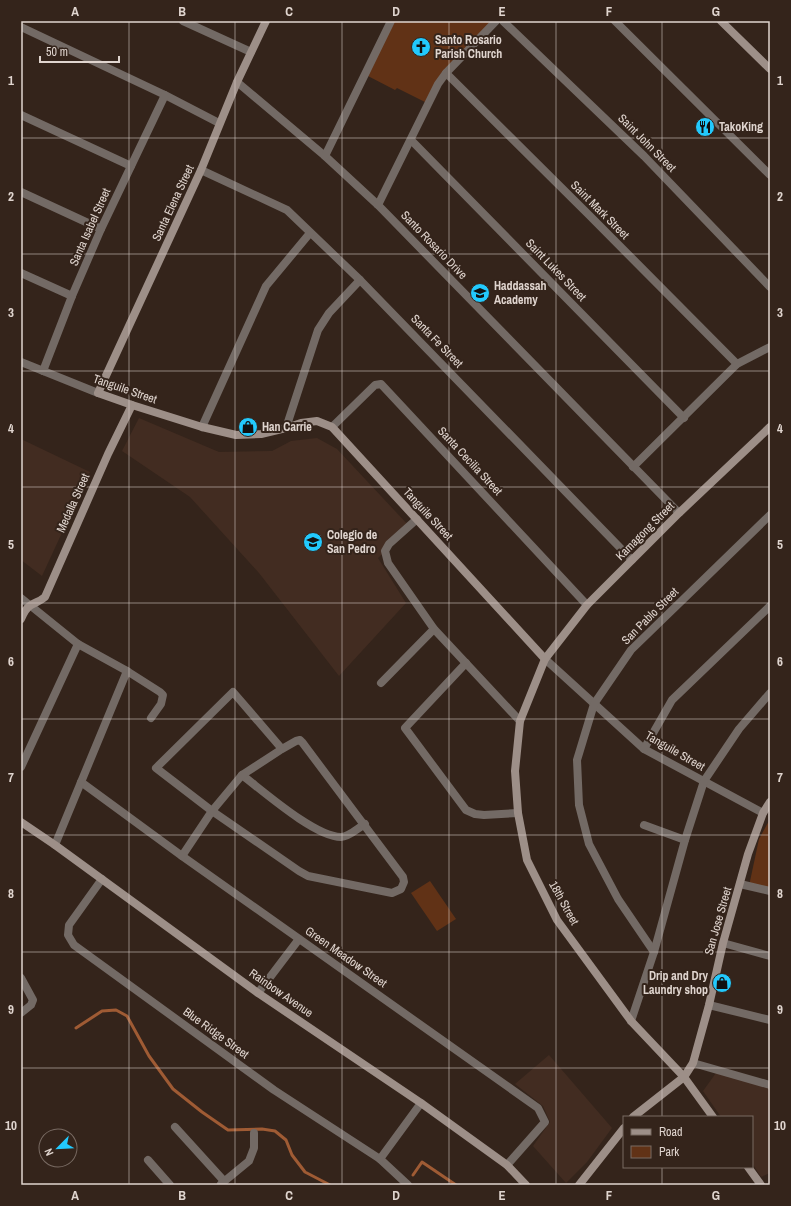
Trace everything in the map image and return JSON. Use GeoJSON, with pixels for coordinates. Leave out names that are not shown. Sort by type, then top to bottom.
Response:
{"type":"FeatureCollection","features":[{"type":"Feature","properties":{"kind":"street"},"geometry":{"type":"LineString","coordinates":[[183,21],[251,52]]}},
{"type":"Feature","properties":{"kind":"street","name":"Santa Elena Street"},"geometry":{"type":"LineString","coordinates":[[98,393],[201,170],[219,123],[266,21]]}},
{"type":"Feature","properties":{"kind":"street"},"geometry":{"type":"LineString","coordinates":[[325,156],[391,21]]}},
{"type":"Feature","properties":{"kind":"street"},"geometry":{"type":"LineString","coordinates":[[378,205],[438,84],[446,73],[496,21]]}},
{"type":"Feature","properties":{"kind":"street","name":"Saint John Street"},"geometry":{"type":"LineString","coordinates":[[503,21],[644,156],[770,287]]}},
{"type":"Feature","properties":{"kind":"street"},"geometry":{"type":"LineString","coordinates":[[615,21],[770,175]]}},
{"type":"Feature","properties":{"kind":"street"},"geometry":{"type":"LineString","coordinates":[[721,21],[770,69]]}},
{"type":"Feature","properties":{"kind":"street"},"geometry":{"type":"LineString","coordinates":[[21,27],[219,123]]}},
{"type":"Feature","properties":{"kind":"street","name":"Saint Mark Street"},"geometry":{"type":"LineString","coordinates":[[446,73],[590,215],[737,364]]}},
{"type":"Feature","properties":{"kind":"street","name":"Santo Rosario Drive"},"geometry":{"type":"LineString","coordinates":[[237,82],[325,156],[378,205],[679,514]]}},
{"type":"Feature","properties":{"kind":"street","name":"Santa Isabel Street"},"geometry":{"type":"LineString","coordinates":[[43,371],[72,296],[101,229],[164,95]]}},
{"type":"Feature","properties":{"kind":"street"},"geometry":{"type":"LineString","coordinates":[[21,115],[131,166]]}},
{"type":"Feature","properties":{"kind":"street","name":"Saint Lukes Street"},"geometry":{"type":"LineString","coordinates":[[411,140],[684,418]]}},
{"type":"Feature","properties":{"kind":"street","name":"Santa Fe Street"},"geometry":{"type":"LineString","coordinates":[[201,170],[287,210],[360,280],[632,560]]}},
{"type":"Feature","properties":{"kind":"street"},"geometry":{"type":"LineString","coordinates":[[21,192],[101,229]]}},
{"type":"Feature","properties":{"kind":"street"},"geometry":{"type":"LineString","coordinates":[[202,426],[266,286],[310,233]]}},
{"type":"Feature","properties":{"kind":"street"},"geometry":{"type":"LineString","coordinates":[[21,273],[72,296]]}},
{"type":"Feature","properties":{"kind":"street"},"geometry":{"type":"LineString","coordinates":[[286,428],[318,330],[329,313],[360,280]]}},
{"type":"Feature","properties":{"kind":"street"},"geometry":{"type":"LineString","coordinates":[[633,467],[737,364],[770,347]]}},
{"type":"Feature","properties":{"kind":"street","name":"Tanguile Street"},"geometry":{"type":"LineString","coordinates":[[21,362],[132,405],[236,435],[261,434],[301,423],[317,421],[332,427],[545,659],[644,749],[762,813]]}},
{"type":"Feature","properties":{"kind":"street","name":"Santa Cecilia Street"},"geometry":{"type":"LineString","coordinates":[[332,427],[375,385],[381,384],[587,605]]}},
{"type":"Feature","properties":{"kind":"street","name":"Medalla Street"},"geometry":{"type":"LineString","coordinates":[[21,619],[24,612],[31,605],[40,602],[45,597],[108,454],[132,405]]}},
{"type":"Feature","properties":{"kind":"street","name":"Kamagong Street"},"geometry":{"type":"LineString","coordinates":[[545,659],[587,605],[770,427]]}},
{"type":"Feature","properties":{"kind":"street","name":"San Pablo Street"},"geometry":{"type":"LineString","coordinates":[[654,952],[618,900],[589,844],[579,805],[577,760],[594,704],[631,650],[770,515]]}},
{"type":"Feature","properties":{"kind":"street"},"geometry":{"type":"LineString","coordinates":[[417,519],[390,544],[385,551],[388,564],[434,629],[520,721]]}},
{"type":"Feature","properties":{"kind":"street"},"geometry":{"type":"LineString","coordinates":[[21,598],[78,644],[127,671],[160,692],[163,695],[162,704],[151,718]]}},
{"type":"Feature","properties":{"kind":"street"},"geometry":{"type":"LineString","coordinates":[[644,749],[672,700],[770,606]]}},
{"type":"Feature","properties":{"kind":"street"},"geometry":{"type":"LineString","coordinates":[[381,683],[434,629]]}},
{"type":"Feature","properties":{"kind":"street"},"geometry":{"type":"LineString","coordinates":[[21,767],[78,644]]}},
{"type":"Feature","properties":{"kind":"street","name":"18th Street"},"geometry":{"type":"LineString","coordinates":[[545,659],[520,721],[515,771],[518,813],[527,860],[557,920],[631,1021],[684,1076],[712,1116]]}},
{"type":"Feature","properties":{"kind":"street"},"geometry":{"type":"LineString","coordinates":[[466,663],[405,728],[466,810],[475,814],[484,815],[518,813]]}},
{"type":"Feature","properties":{"kind":"street"},"geometry":{"type":"LineString","coordinates":[[55,845],[127,671]]}},
{"type":"Feature","properties":{"kind":"street"},"geometry":{"type":"LineString","coordinates":[[182,856],[212,811],[242,774],[282,749],[300,740],[404,877],[404,886],[392,893],[308,876],[212,811],[156,768],[233,692],[282,749]]}},
{"type":"Feature","properties":{"kind":"street"},"geometry":{"type":"LineString","coordinates":[[631,1021],[654,952],[685,840],[704,781],[739,729],[770,694]]}},
{"type":"Feature","properties":{"kind":"street"},"geometry":{"type":"LineString","coordinates":[[242,774],[277,803],[314,829],[330,836],[342,838],[365,824]]}},
{"type":"Feature","properties":{"kind":"street","name":"Green Meadow Street"},"geometry":{"type":"LineString","coordinates":[[81,782],[182,856],[538,1108],[545,1122],[507,1165]]}},
{"type":"Feature","properties":{"kind":"street","name":"San Jose Street"},"geometry":{"type":"LineString","coordinates":[[634,1116],[684,1076],[693,1063],[709,1005],[722,943],[748,854],[762,813],[770,802]]}},
{"type":"Feature","properties":{"kind":"street","name":"Rainbow Avenue"},"geometry":{"type":"LineString","coordinates":[[21,822],[55,845],[258,993],[421,1103],[507,1165],[526,1185]]}},
{"type":"Feature","properties":{"kind":"street"},"geometry":{"type":"LineString","coordinates":[[644,825],[685,840]]}},
{"type":"Feature","properties":{"kind":"street","name":"Blue Ridge Street"},"geometry":{"type":"LineString","coordinates":[[102,879],[69,925],[68,935],[74,945],[274,1090],[380,1159],[408,1185]]}},
{"type":"Feature","properties":{"kind":"street"},"geometry":{"type":"LineString","coordinates":[[740,884],[770,891]]}},
{"type":"Feature","properties":{"kind":"street"},"geometry":{"type":"LineString","coordinates":[[258,993],[299,939]]}},
{"type":"Feature","properties":{"kind":"street"},"geometry":{"type":"LineString","coordinates":[[722,943],[770,956]]}},
{"type":"Feature","properties":{"kind":"street"},"geometry":{"type":"LineString","coordinates":[[21,978],[33,1000],[31,1006],[21,1013]]}},
{"type":"Feature","properties":{"kind":"street"},"geometry":{"type":"LineString","coordinates":[[709,1005],[770,1020]]}},
{"type":"Feature","properties":{"kind":"street"},"geometry":{"type":"LineString","coordinates":[[693,1063],[770,1085]]}},
{"type":"Feature","properties":{"kind":"street"},"geometry":{"type":"LineString","coordinates":[[380,1159],[421,1103]]}},
{"type":"Feature","properties":{"kind":"street"},"geometry":{"type":"LineString","coordinates":[[175,1127],[222,1183],[249,1162],[254,1148],[254,1133]]}},
{"type":"Feature","properties":{"kind":"street"},"geometry":{"type":"LineString","coordinates":[[579,1185],[623,1129]]}},
{"type":"Feature","properties":{"kind":"street"},"geometry":{"type":"LineString","coordinates":[[148,1160],[170,1185]]}},
{"type":"Feature","properties":{"kind":"street"},"geometry":{"type":"LineString","coordinates":[[749,1168],[761,1185]]}},
{"type":"Feature","properties":{"kind":"shaded area","name":"Colegio de San Pedro"},"geometry":{"type":"Polygon","coordinates":[[[139,418],[219,452],[272,451],[291,441],[317,438],[337,449],[410,527],[378,558],[406,603],[339,676],[259,573],[190,497],[122,451],[139,418]]]}},
{"type":"Feature","properties":{"kind":"shaded area"},"geometry":{"type":"Polygon","coordinates":[[[21,439],[90,472],[42,576],[21,560],[21,439]]]}},
{"type":"Feature","properties":{"kind":"shaded area"},"geometry":{"type":"Polygon","coordinates":[[[549,1055],[612,1128],[587,1162],[566,1183],[533,1146],[550,1122],[543,1106],[515,1084],[549,1055]]]}},
{"type":"Feature","properties":{"kind":"shaded area"},"geometry":{"type":"Polygon","coordinates":[[[716,1073],[770,1087],[770,1173],[761,1177],[753,1165],[753,1116],[720,1116],[703,1091],[716,1073]]]}},
{"type":"Feature","properties":{"kind":"green space"},"geometry":{"type":"Polygon","coordinates":[[[391,21],[491,21],[427,103],[397,88],[395,90],[366,75],[391,21]]]}},
{"type":"Feature","properties":{"kind":"green space"},"geometry":{"type":"Polygon","coordinates":[[[770,819],[770,891],[749,886],[759,839],[770,819]]]}},
{"type":"Feature","properties":{"kind":"green space"},"geometry":{"type":"Polygon","coordinates":[[[430,881],[456,919],[437,931],[411,893],[430,881]]]}},
{"type":"Feature","properties":{"kind":"waterway"},"geometry":{"type":"LineString","coordinates":[[76,1028],[102,1011],[116,1010],[127,1016],[149,1056],[173,1089],[228,1130],[262,1129],[275,1131],[286,1140],[292,1155],[305,1172],[330,1185]]}},
{"type":"Feature","properties":{"kind":"waterway"},"geometry":{"type":"LineString","coordinates":[[413,1175],[422,1162],[456,1185]]}},
{"type":"Feature","properties":{"kind":"place","name":"Santo Rosario Parish Church"},"geometry":{"type":"Point","coordinates":[421,47]}},
{"type":"Feature","properties":{"kind":"place","name":"TakoKing"},"geometry":{"type":"Point","coordinates":[705,127]}},
{"type":"Feature","properties":{"kind":"place","name":"Haddassah Academy"},"geometry":{"type":"Point","coordinates":[480,293]}},
{"type":"Feature","properties":{"kind":"place","name":"Han Carrie"},"geometry":{"type":"Point","coordinates":[248,427]}},
{"type":"Feature","properties":{"kind":"place","name":"Colegio de San Pedro"},"geometry":{"type":"Point","coordinates":[313,542]}},
{"type":"Feature","properties":{"kind":"place","name":"Drip and Dry Laundry shop"},"geometry":{"type":"Point","coordinates":[722,983]}}]}
